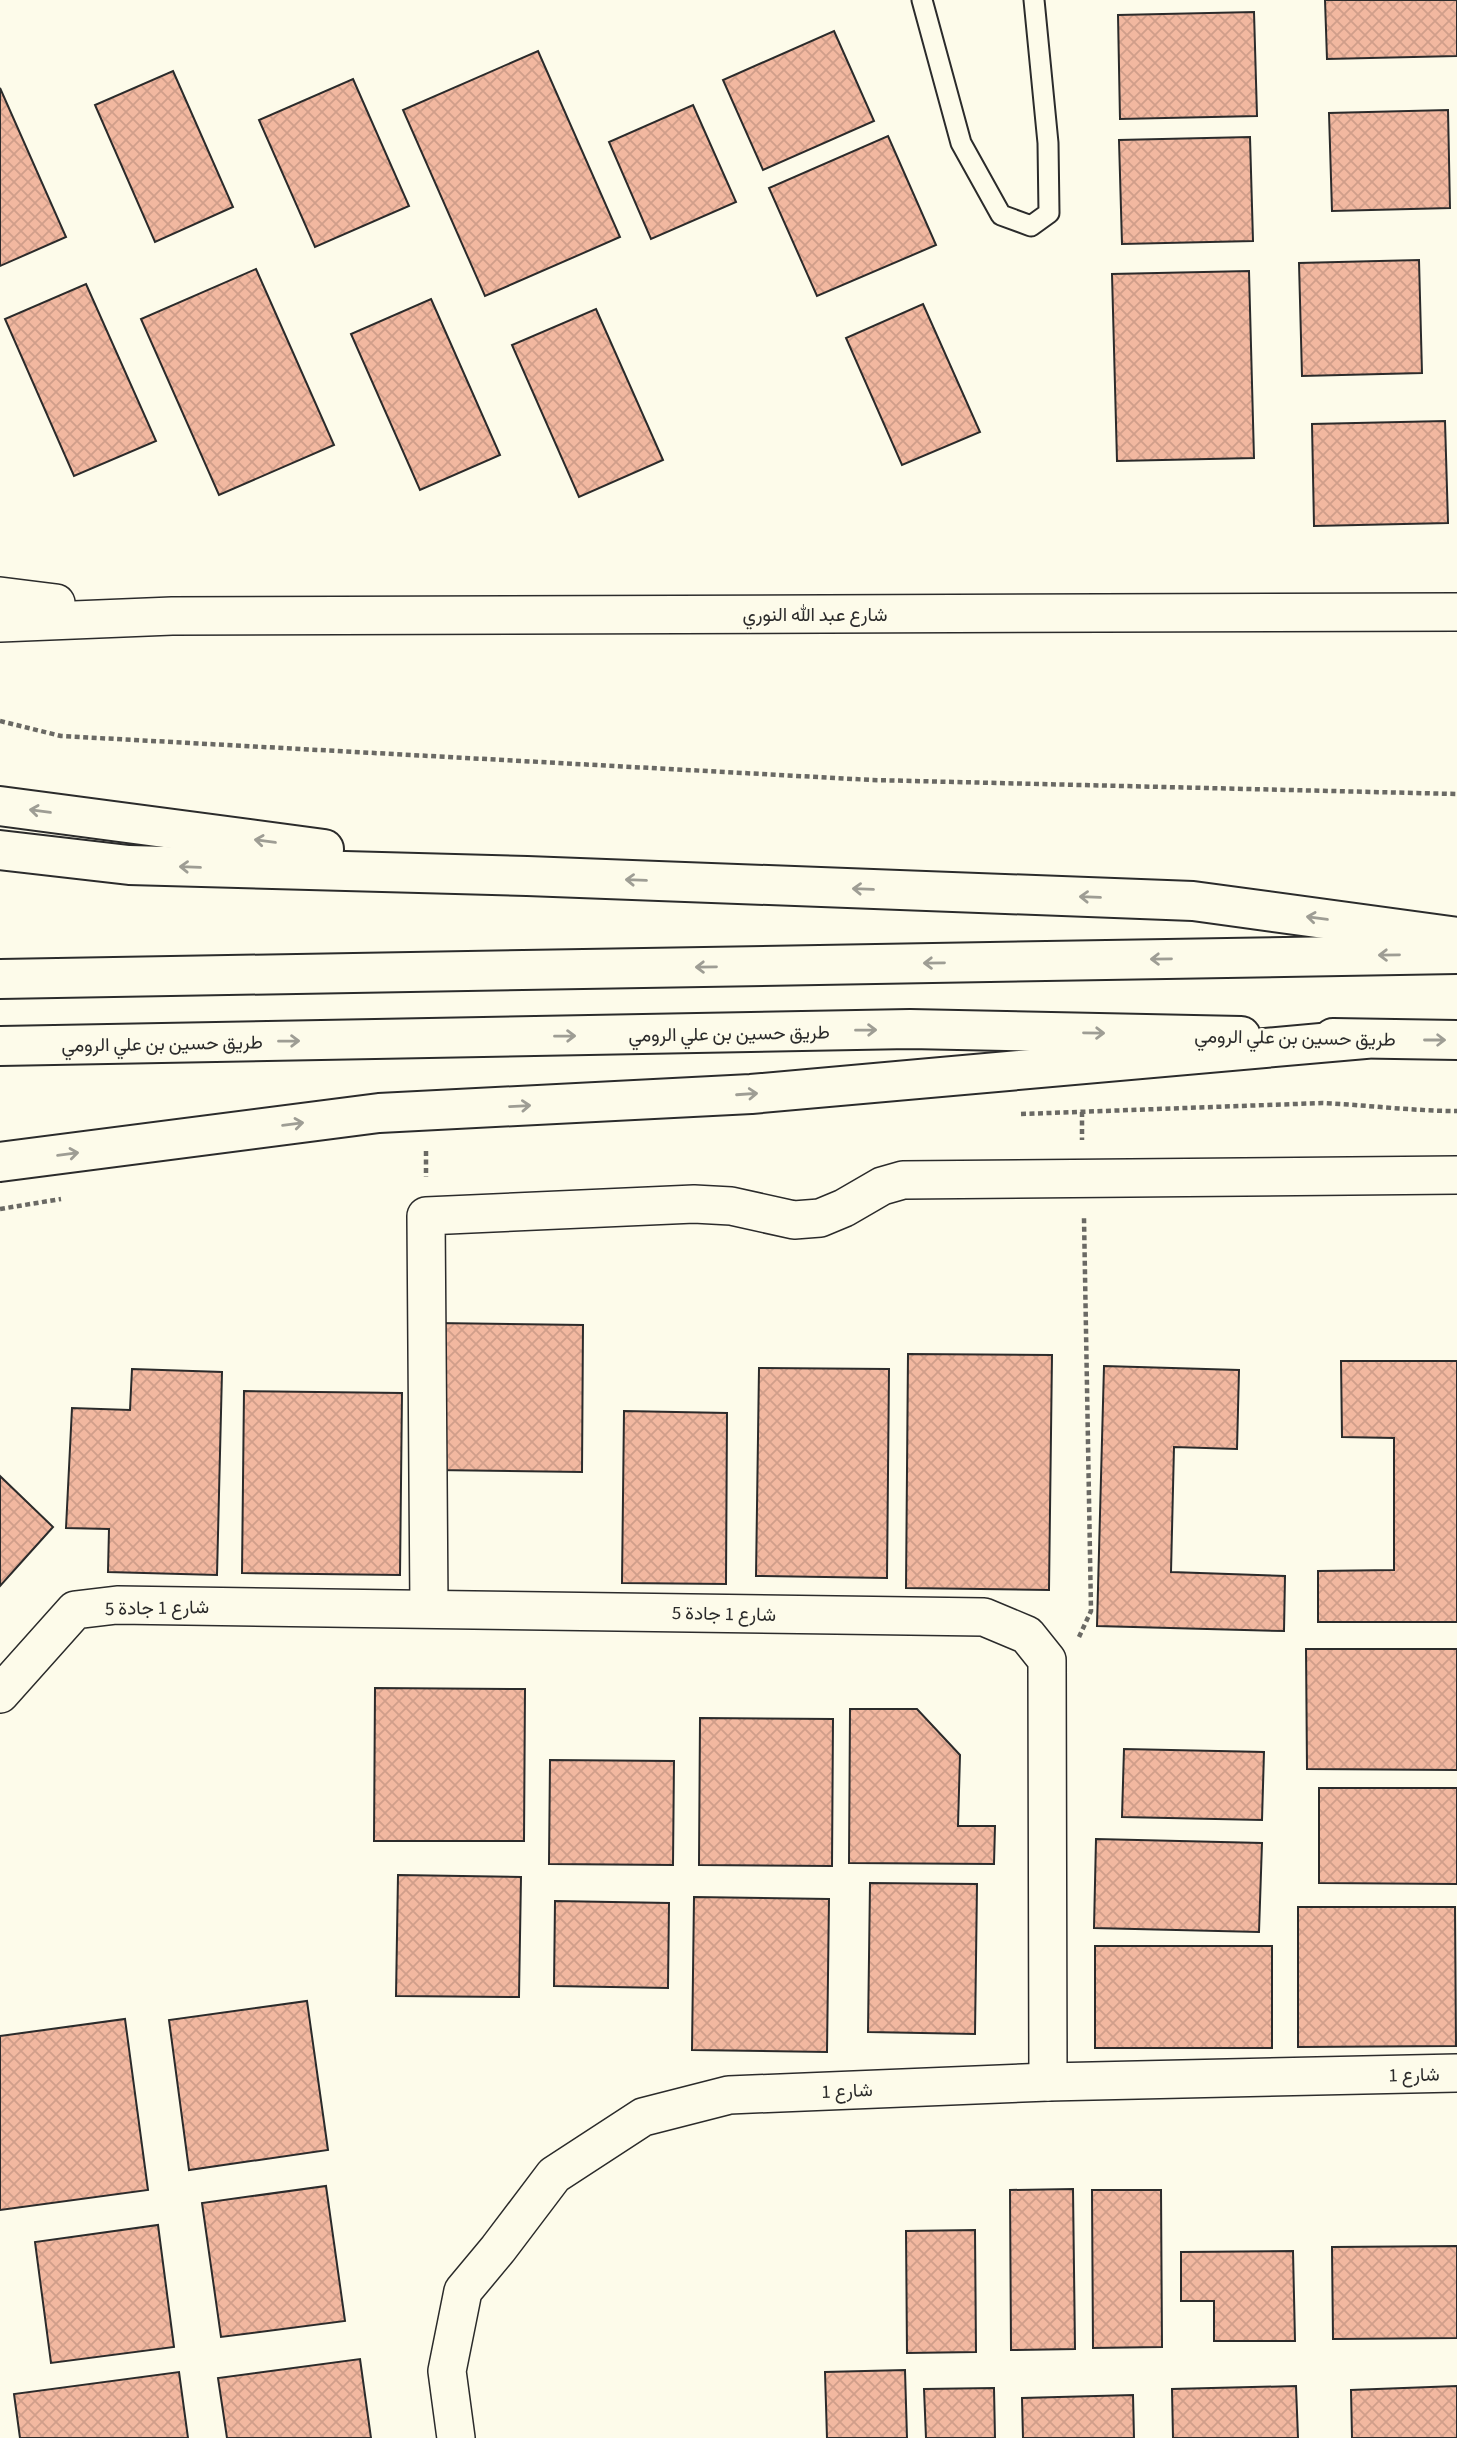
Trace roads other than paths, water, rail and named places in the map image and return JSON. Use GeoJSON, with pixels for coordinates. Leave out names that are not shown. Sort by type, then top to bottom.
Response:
{"type":"FeatureCollection","features":[{"type":"Feature","properties":{"kind":"highway"},"geometry":{"type":"LineString","coordinates":[[0,806],[527,876]]}},
{"type":"Feature","properties":{"kind":"highway"},"geometry":{"type":"LineString","coordinates":[[0,850],[129,865],[527,876],[1193,901],[1457,937]]}},
{"type":"Feature","properties":{"kind":"highway"},"geometry":{"type":"LineString","coordinates":[[0,979],[1457,954]]}},
{"type":"Feature","properties":{"kind":"highway","name":"طريق حسين بن علي الرومي"},"geometry":{"type":"LineString","coordinates":[[0,1046],[910,1029],[1457,1040]]}},
{"type":"Feature","properties":{"kind":"highway"},"geometry":{"type":"LineString","coordinates":[[0,1162],[379,1113],[751,1094],[1364,1039]]}},
{"type":"Feature","properties":{"kind":"street","name":"شارع عبد الله النوري"},"geometry":{"type":"LineString","coordinates":[[0,596],[172,616]]}},
{"type":"Feature","properties":{"kind":"street","name":"شارع عبد الله النوري"},"geometry":{"type":"LineString","coordinates":[[0,623],[172,616],[1457,612]]}},
{"type":"Feature","properties":{"kind":"street"},"geometry":{"type":"LineString","coordinates":[[429,1608],[426,1216],[694,1204],[731,1206],[794,1220],[820,1218],[844,1208],[882,1186],[903,1180],[1457,1175]]}},
{"type":"Feature","properties":{"kind":"street","name":"شارع 1 جادة 5"},"geometry":{"type":"LineString","coordinates":[[0,1694],[75,1610],[117,1605],[984,1617],[1027,1635],[1047,1660],[1048,2082]]}},
{"type":"Feature","properties":{"kind":"street","name":"شارع 1"},"geometry":{"type":"LineString","coordinates":[[456,2438],[447,2371],[463,2291],[554,2175],[643,2117],[729,2095],[1048,2082],[1457,2073]]}},
{"type":"Feature","properties":{"kind":"lane"},"geometry":{"type":"LineString","coordinates":[[922,0],[961,143],[1001,215],[1031,226],[1049,213],[1048,143],[1034,0]]}}]}
